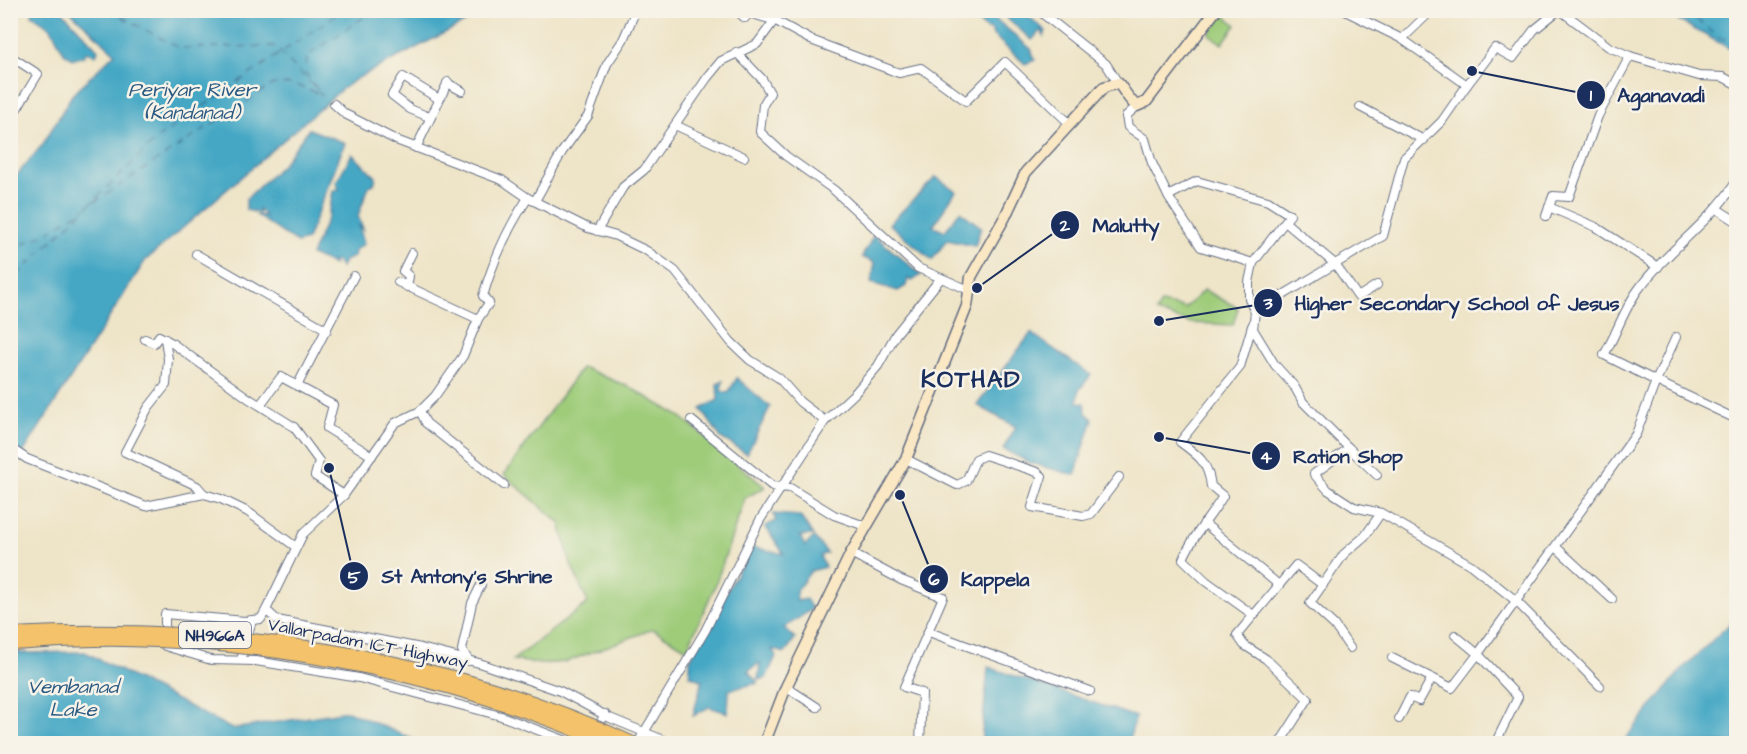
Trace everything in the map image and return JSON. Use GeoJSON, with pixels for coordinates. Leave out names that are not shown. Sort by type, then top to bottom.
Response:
{"type":"FeatureCollection","features":[{"type":"Feature","properties":{"kind":"highway","name":"Vallarpadam ICT Highway"},"geometry":{"type":"LineString","coordinates":[[10,634],[88,630],[162,632],[307,646],[452,676],[537,703],[636,744]]}},
{"type":"Feature","properties":{"kind":"highway","name":"Vallarpadam ICT Highway"},"geometry":{"type":"LineString","coordinates":[[10,644],[125,640],[192,643],[304,656],[413,679],[487,700],[608,744]]}},
{"type":"Feature","properties":{"kind":"main road"},"geometry":{"type":"LineString","coordinates":[[764,744],[786,687],[851,553],[906,459],[967,306],[971,277],[1005,216],[1026,172],[1104,87],[1118,83],[1131,102],[1137,106],[1146,102],[1216,10]]}},
{"type":"Feature","properties":{"kind":"street"},"geometry":{"type":"LineString","coordinates":[[574,744],[501,716],[390,685],[241,660],[211,660],[165,646],[165,614],[261,619],[303,534],[344,495],[395,423],[420,411],[435,396],[463,356],[478,319],[489,303],[483,296],[488,278],[517,213],[531,199],[588,116],[607,64],[623,40],[636,10]]}},
{"type":"Feature","properties":{"kind":"street"},"geometry":{"type":"LineString","coordinates":[[736,10],[745,18],[749,13],[776,21],[811,40],[898,73],[921,68],[966,101],[1005,62],[1069,123]]}},
{"type":"Feature","properties":{"kind":"street"},"geometry":{"type":"LineString","coordinates":[[597,231],[623,187],[644,170],[721,61],[757,44],[782,10]]}},
{"type":"Feature","properties":{"kind":"street"},"geometry":{"type":"LineString","coordinates":[[1038,10],[1106,64],[1118,83]]}},
{"type":"Feature","properties":{"kind":"street"},"geometry":{"type":"LineString","coordinates":[[1343,10],[1431,56],[1467,85]]}},
{"type":"Feature","properties":{"kind":"street"},"geometry":{"type":"LineString","coordinates":[[1402,39],[1432,10]]}},
{"type":"Feature","properties":{"kind":"street"},"geometry":{"type":"LineString","coordinates":[[1252,614],[1206,581],[1183,559],[1192,537],[1223,496],[1211,486],[1208,467],[1201,456],[1180,442],[1240,367],[1256,312],[1383,236],[1404,158],[1425,140],[1495,48],[1513,58],[1534,30],[1559,10],[1609,47],[1630,56],[1699,76],[1723,77],[1737,84]]}},
{"type":"Feature","properties":{"kind":"street"},"geometry":{"type":"LineString","coordinates":[[736,52],[762,80],[770,93],[762,105],[760,132],[786,156],[834,190],[918,268],[969,290]]}},
{"type":"Feature","properties":{"kind":"street"},"geometry":{"type":"LineString","coordinates":[[10,56],[38,74],[10,120]]}},
{"type":"Feature","properties":{"kind":"street"},"geometry":{"type":"LineString","coordinates":[[1546,216],[1553,196],[1569,197],[1598,116],[1630,56]]}},
{"type":"Feature","properties":{"kind":"street"},"geometry":{"type":"LineString","coordinates":[[429,117],[410,109],[392,95],[403,77],[439,99]]}},
{"type":"Feature","properties":{"kind":"street"},"geometry":{"type":"LineString","coordinates":[[416,148],[447,82],[462,91]]}},
{"type":"Feature","properties":{"kind":"street"},"geometry":{"type":"LineString","coordinates":[[334,104],[345,114],[416,148],[502,180],[531,199],[597,231],[647,251],[675,271],[731,342],[750,360],[779,378],[800,402],[825,420]]}},
{"type":"Feature","properties":{"kind":"street"},"geometry":{"type":"LineString","coordinates":[[1137,106],[1126,116],[1128,127],[1145,139],[1152,163],[1168,196],[1201,247],[1252,263]]}},
{"type":"Feature","properties":{"kind":"street"},"geometry":{"type":"LineString","coordinates":[[1360,107],[1425,140]]}},
{"type":"Feature","properties":{"kind":"street"},"geometry":{"type":"LineString","coordinates":[[675,125],[744,157]]}},
{"type":"Feature","properties":{"kind":"street"},"geometry":{"type":"LineString","coordinates":[[1168,196],[1197,181],[1268,201],[1290,215],[1252,263],[1249,299],[1256,312]]}},
{"type":"Feature","properties":{"kind":"street"},"geometry":{"type":"LineString","coordinates":[[1737,182],[1717,209],[1701,221],[1637,291],[1604,356],[1737,419]]}},
{"type":"Feature","properties":{"kind":"street"},"geometry":{"type":"LineString","coordinates":[[1549,207],[1596,227],[1658,267]]}},
{"type":"Feature","properties":{"kind":"street"},"geometry":{"type":"LineString","coordinates":[[1717,209],[1737,221]]}},
{"type":"Feature","properties":{"kind":"street"},"geometry":{"type":"LineString","coordinates":[[1285,222],[1335,264],[1358,297],[1377,285]]}},
{"type":"Feature","properties":{"kind":"street"},"geometry":{"type":"LineString","coordinates":[[407,287],[409,276],[403,271],[412,253]]}},
{"type":"Feature","properties":{"kind":"street"},"geometry":{"type":"LineString","coordinates":[[195,254],[327,330]]}},
{"type":"Feature","properties":{"kind":"street"},"geometry":{"type":"LineString","coordinates":[[297,386],[354,276]]}},
{"type":"Feature","properties":{"kind":"street"},"geometry":{"type":"LineString","coordinates":[[636,744],[705,631],[760,520],[825,420],[855,393],[878,366],[896,334],[940,278]]}},
{"type":"Feature","properties":{"kind":"street"},"geometry":{"type":"LineString","coordinates":[[398,282],[478,319]]}},
{"type":"Feature","properties":{"kind":"street"},"geometry":{"type":"LineString","coordinates":[[1252,324],[1275,365],[1294,386],[1303,402],[1377,475]]}},
{"type":"Feature","properties":{"kind":"street"},"geometry":{"type":"LineString","coordinates":[[145,339],[154,344],[159,336],[165,339],[294,427],[319,461],[315,476],[344,495]]}},
{"type":"Feature","properties":{"kind":"street"},"geometry":{"type":"LineString","coordinates":[[1392,658],[1452,688],[1636,434],[1676,337]]}},
{"type":"Feature","properties":{"kind":"street"},"geometry":{"type":"LineString","coordinates":[[165,339],[168,359],[166,385],[148,408],[125,452],[198,486],[204,494],[248,512],[296,547]]}},
{"type":"Feature","properties":{"kind":"street"},"geometry":{"type":"LineString","coordinates":[[260,405],[281,377],[333,405],[327,428],[372,456]]}},
{"type":"Feature","properties":{"kind":"street"},"geometry":{"type":"LineString","coordinates":[[420,411],[426,423],[504,485]]}},
{"type":"Feature","properties":{"kind":"street"},"geometry":{"type":"LineString","coordinates":[[691,420],[772,486],[782,489],[790,488],[834,515],[865,526]]}},
{"type":"Feature","properties":{"kind":"street"},"geometry":{"type":"LineString","coordinates":[[1349,448],[1314,474],[1328,490],[1354,507],[1381,513],[1471,565],[1515,600],[1600,686]]}},
{"type":"Feature","properties":{"kind":"street"},"geometry":{"type":"LineString","coordinates":[[12,449],[27,459],[146,506],[204,494]]}},
{"type":"Feature","properties":{"kind":"street"},"geometry":{"type":"LineString","coordinates":[[906,459],[957,485],[966,481],[976,459],[985,455],[1002,459],[1042,476],[1032,507],[1083,516],[1091,514],[1119,477]]}},
{"type":"Feature","properties":{"kind":"street"},"geometry":{"type":"LineString","coordinates":[[1350,648],[1334,625],[1310,603],[1344,554],[1365,536],[1381,513]]}},
{"type":"Feature","properties":{"kind":"street"},"geometry":{"type":"LineString","coordinates":[[1204,523],[1279,585]]}},
{"type":"Feature","properties":{"kind":"street"},"geometry":{"type":"LineString","coordinates":[[1556,547],[1612,599]]}},
{"type":"Feature","properties":{"kind":"street"},"geometry":{"type":"LineString","coordinates":[[851,553],[901,580],[943,597],[904,687],[922,693],[920,744]]}},
{"type":"Feature","properties":{"kind":"street"},"geometry":{"type":"LineString","coordinates":[[1279,744],[1308,699],[1266,659],[1244,645],[1237,634],[1296,565],[1323,585]]}},
{"type":"Feature","properties":{"kind":"street"},"geometry":{"type":"LineString","coordinates":[[469,661],[462,650],[472,603],[481,585]]}},
{"type":"Feature","properties":{"kind":"street"},"geometry":{"type":"LineString","coordinates":[[266,610],[278,620],[421,648],[469,661],[560,691],[673,744]]}},
{"type":"Feature","properties":{"kind":"street"},"geometry":{"type":"LineString","coordinates":[[241,660],[252,620]]}},
{"type":"Feature","properties":{"kind":"street"},"geometry":{"type":"LineString","coordinates":[[929,632],[1090,691]]}},
{"type":"Feature","properties":{"kind":"street"},"geometry":{"type":"LineString","coordinates":[[1455,635],[1478,654],[1518,697],[1495,744]]}},
{"type":"Feature","properties":{"kind":"street"},"geometry":{"type":"LineString","coordinates":[[1399,719],[1410,697],[1419,701],[1432,678]]}},
{"type":"Feature","properties":{"kind":"street"},"geometry":{"type":"LineString","coordinates":[[786,687],[817,707]]}},
{"type":"Feature","properties":{"kind":"street"},"geometry":{"type":"LineString","coordinates":[[580,744],[591,740],[605,714]]}},
{"type":"Feature","properties":{"kind":"green space"},"geometry":{"type":"Polygon","coordinates":[[[1223,14],[1236,25],[1222,44],[1209,34],[1223,14]]]}},
{"type":"Feature","properties":{"kind":"green space"},"geometry":{"type":"Polygon","coordinates":[[[1204,290],[1238,308],[1233,325],[1189,323],[1156,312],[1161,303],[1185,308],[1204,290]]]}},
{"type":"Feature","properties":{"kind":"green space"},"geometry":{"type":"Polygon","coordinates":[[[582,367],[631,388],[681,417],[765,487],[745,498],[715,586],[687,649],[653,629],[566,662],[540,664],[513,660],[588,603],[570,562],[560,523],[504,475],[582,367]]]}},
{"type":"Feature","properties":{"kind":"water"},"geometry":{"type":"Polygon","coordinates":[[[33,10],[62,11],[98,50],[96,55],[86,52],[84,56],[73,59],[64,53],[51,28],[32,15],[33,10]]]}},
{"type":"Feature","properties":{"kind":"water","name":"Periyar River (Kandanad)"},"geometry":{"type":"Polygon","coordinates":[[[70,11],[487,11],[358,78],[342,89],[145,261],[11,472],[11,182],[43,144],[72,95],[115,53],[70,11]]]}},
{"type":"Feature","properties":{"kind":"water"},"geometry":{"type":"Polygon","coordinates":[[[968,11],[986,11],[1031,49],[1035,60],[1025,64],[993,35],[991,29],[987,30],[968,11]]]}},
{"type":"Feature","properties":{"kind":"water"},"geometry":{"type":"Polygon","coordinates":[[[998,11],[1022,11],[1046,31],[1044,36],[1041,30],[1032,40],[998,11]]]}},
{"type":"Feature","properties":{"kind":"water"},"geometry":{"type":"Polygon","coordinates":[[[1661,11],[1736,11],[1736,52],[1661,11]]]}},
{"type":"Feature","properties":{"kind":"water"},"geometry":{"type":"Polygon","coordinates":[[[309,129],[345,143],[307,240],[297,243],[256,215],[265,216],[259,209],[259,213],[246,210],[246,199],[282,165],[309,129]]]}},
{"type":"Feature","properties":{"kind":"water"},"geometry":{"type":"Polygon","coordinates":[[[352,154],[376,177],[374,184],[369,186],[358,216],[363,228],[363,230],[359,226],[364,244],[355,250],[354,257],[344,261],[341,268],[338,262],[332,261],[334,265],[311,255],[328,217],[333,191],[339,189],[336,182],[352,154]]]}},
{"type":"Feature","properties":{"kind":"water"},"geometry":{"type":"Polygon","coordinates":[[[936,177],[956,191],[933,226],[945,231],[960,211],[981,227],[975,246],[947,240],[932,260],[889,224],[936,177]]]}},
{"type":"Feature","properties":{"kind":"water"},"geometry":{"type":"Polygon","coordinates":[[[874,235],[921,275],[912,281],[908,278],[906,286],[898,291],[871,283],[875,263],[862,257],[874,235]]]}},
{"type":"Feature","properties":{"kind":"water"},"geometry":{"type":"Polygon","coordinates":[[[1031,333],[1091,375],[1079,390],[1078,402],[1085,403],[1086,413],[1093,419],[1075,475],[1030,463],[1003,449],[1016,427],[977,405],[1031,333]]]}},
{"type":"Feature","properties":{"kind":"water"},"geometry":{"type":"Polygon","coordinates":[[[737,378],[770,407],[747,454],[721,438],[701,409],[718,400],[717,384],[723,381],[721,391],[728,393],[737,378]]]}},
{"type":"Feature","properties":{"kind":"water"},"geometry":{"type":"Polygon","coordinates":[[[773,514],[800,516],[813,535],[800,536],[805,546],[814,537],[827,553],[820,556],[825,567],[811,571],[796,591],[797,601],[806,599],[812,609],[784,628],[795,638],[785,653],[772,649],[776,656],[766,678],[758,680],[760,663],[748,671],[758,683],[729,690],[728,713],[709,707],[693,716],[702,681],[690,675],[690,660],[751,547],[784,554],[765,526],[776,521],[773,514]]]}},
{"type":"Feature","properties":{"kind":"water","name":"Vembanad Lake"},"geometry":{"type":"Polygon","coordinates":[[[10,616],[19,653],[85,652],[232,729],[348,711],[421,743],[11,743],[10,616]]]}},
{"type":"Feature","properties":{"kind":"water"},"geometry":{"type":"Polygon","coordinates":[[[1736,618],[1736,743],[1622,743],[1682,669],[1736,618]]]}},
{"type":"Feature","properties":{"kind":"water"},"geometry":{"type":"Polygon","coordinates":[[[988,667],[1136,717],[1128,743],[981,743],[988,667]]]}},
{"type":"Feature","properties":{"kind":"ferry route"},"geometry":{"type":"LineString","coordinates":[[109,10],[179,48],[274,46],[322,95]]}},
{"type":"Feature","properties":{"kind":"ferry route"},"geometry":{"type":"LineString","coordinates":[[10,288],[20,272],[160,136],[343,10]]}},
{"type":"Feature","properties":{"kind":"ferry route"},"geometry":{"type":"LineString","coordinates":[[318,90],[306,74],[307,56],[374,10]]}},
{"type":"Feature","properties":{"kind":"ferry route"},"geometry":{"type":"LineString","coordinates":[[1686,10],[1719,38],[1736,41]]}},
{"type":"Feature","properties":{"kind":"ferry route"},"geometry":{"type":"LineString","coordinates":[[94,202],[273,84],[293,84],[323,95]]}},
{"type":"Feature","properties":{"kind":"ferry route"},"geometry":{"type":"LineString","coordinates":[[10,250],[47,233],[85,208]]}},
{"type":"Feature","properties":{"kind":"place","name":"Aganavadi"},"geometry":{"type":"Point","coordinates":[1472,71]}},
{"type":"Feature","properties":{"kind":"place","name":"Malutty"},"geometry":{"type":"Point","coordinates":[977,288]}},
{"type":"Feature","properties":{"kind":"place","name":"Higher Secondary School of Jesus"},"geometry":{"type":"Point","coordinates":[1159,321]}},
{"type":"Feature","properties":{"kind":"place","name":"Ration Shop"},"geometry":{"type":"Point","coordinates":[1159,437]}},
{"type":"Feature","properties":{"kind":"place","name":"St Antony's Shrine"},"geometry":{"type":"Point","coordinates":[329,468]}},
{"type":"Feature","properties":{"kind":"place","name":"Kappela"},"geometry":{"type":"Point","coordinates":[900,495]}},
{"type":"Feature","properties":{"kind":"district","name":"KOTHAD"},"geometry":{"type":"Point","coordinates":[971,379]}}]}
